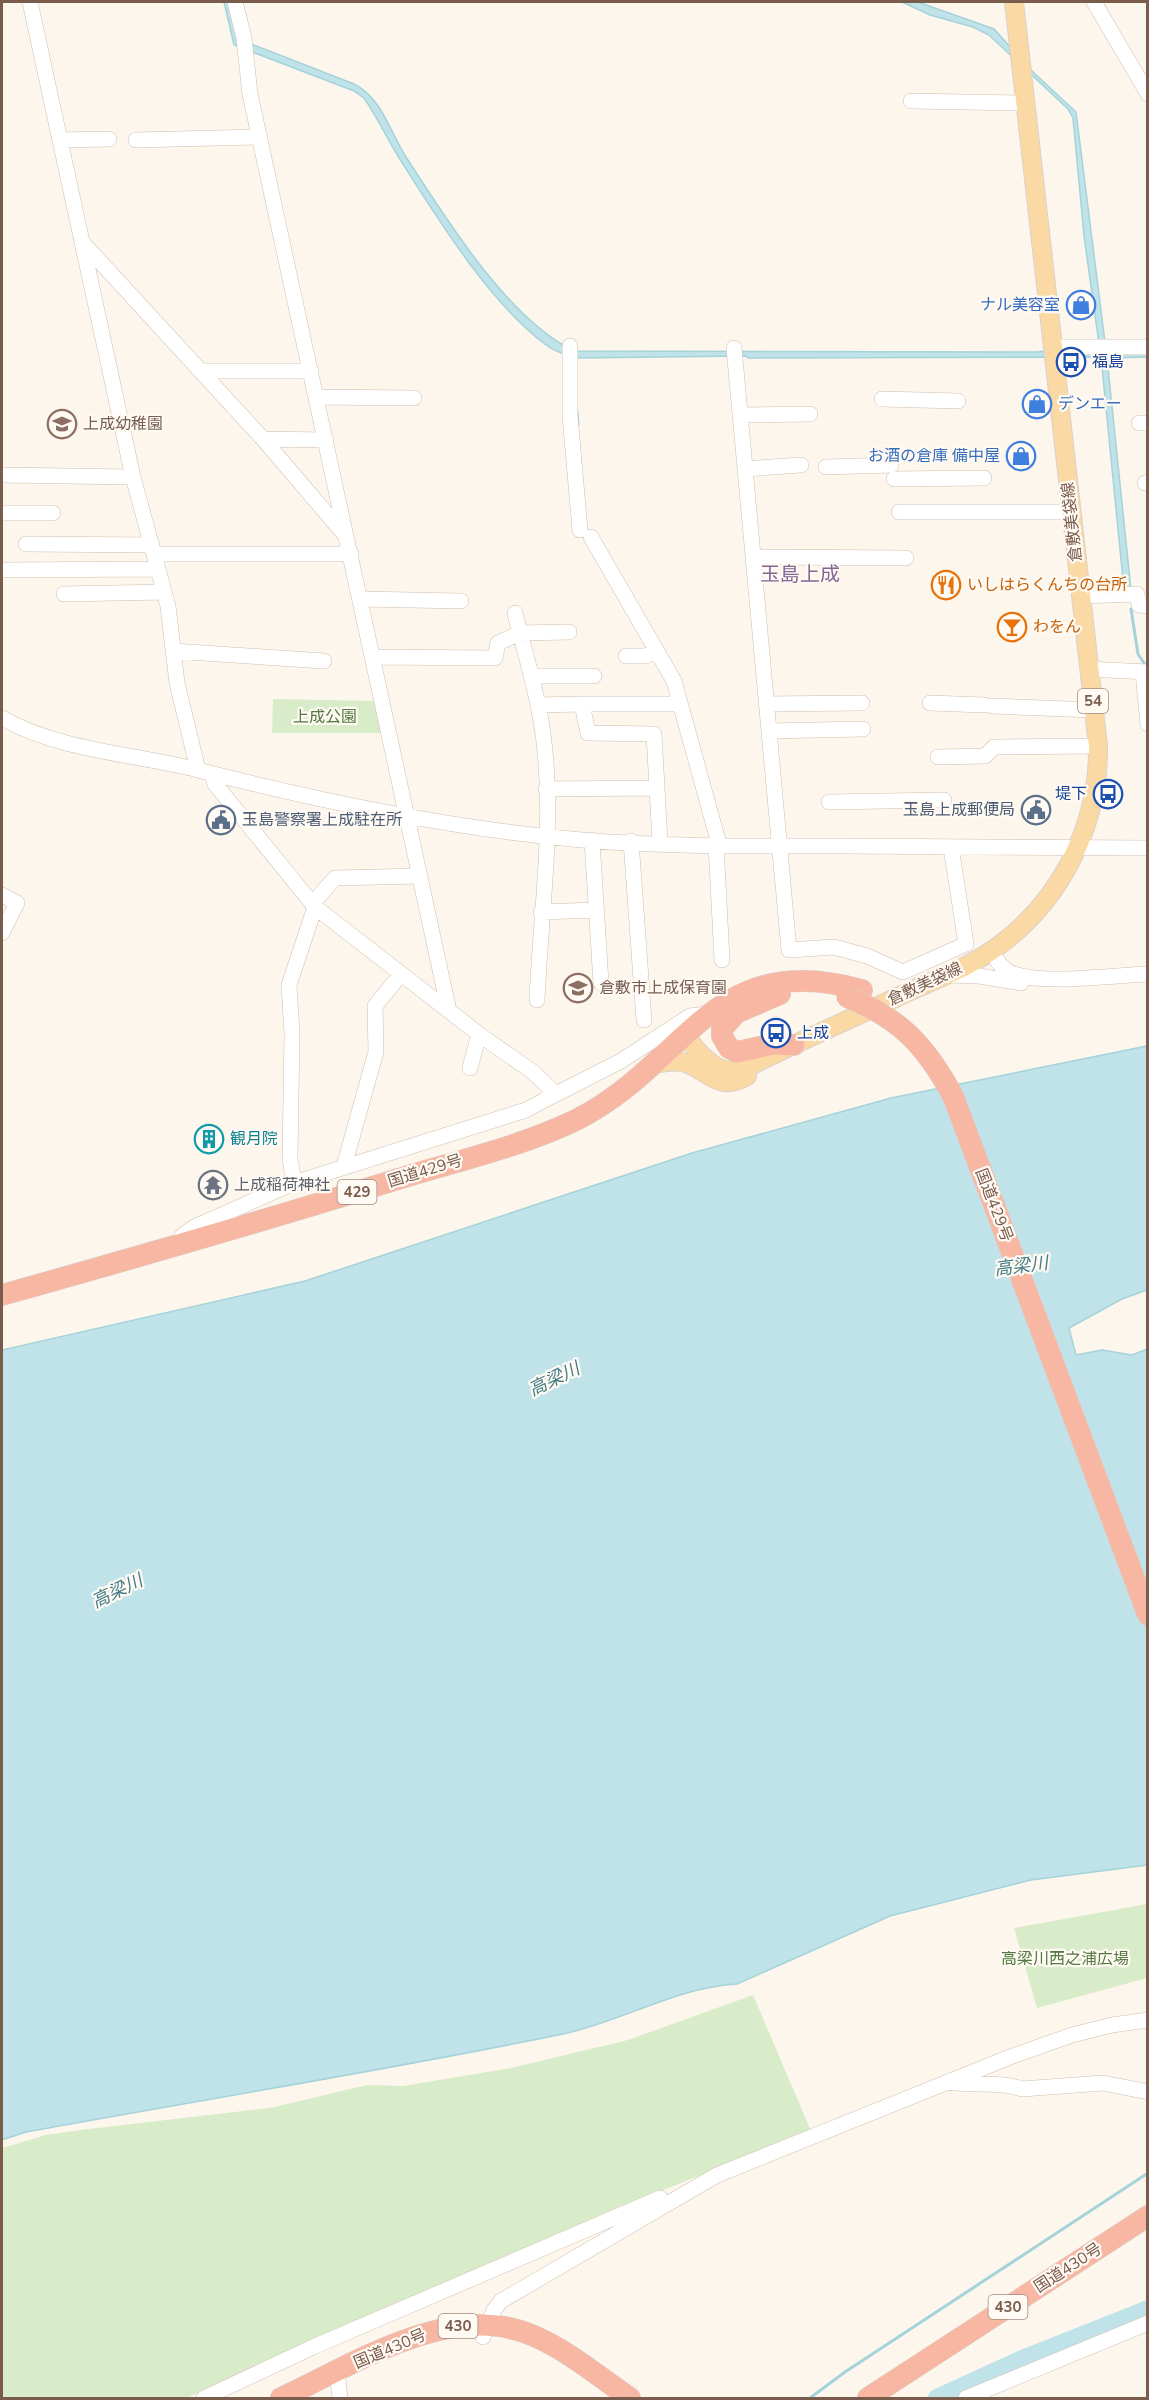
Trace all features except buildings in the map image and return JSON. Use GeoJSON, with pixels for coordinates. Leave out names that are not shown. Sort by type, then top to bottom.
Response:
{"type":"FeatureCollection","features":[{"type":"Feature","properties":{"kind":"highway","name":"国道429号"},"geometry":{"type":"LineString","coordinates":[[2,1295],[535,1137],[577,1119],[611,1097],[686,1036],[706,1014],[744,992],[782,981],[821,980],[854,994],[897,1007],[940,1054],[962,1092],[1148,1590]]}},
{"type":"Feature","properties":{"kind":"highway","name":"国道429号"},"geometry":{"type":"LineString","coordinates":[[686,1036],[735,1008],[783,993],[814,991],[854,994],[918,1041],[953,1096],[1148,1616]]}},
{"type":"Feature","properties":{"kind":"highway"},"geometry":{"type":"LineString","coordinates":[[783,993],[736,1013],[722,1029],[722,1036],[729,1048],[737,1052],[773,1044],[794,1045]]}},
{"type":"Feature","properties":{"kind":"highway","name":"国道430号"},"geometry":{"type":"LineString","coordinates":[[877,2397],[1148,2216]]}},
{"type":"Feature","properties":{"kind":"highway","name":"国道430号"},"geometry":{"type":"LineString","coordinates":[[877,2397],[1148,2231]]}},
{"type":"Feature","properties":{"kind":"highway","name":"国道430号"},"geometry":{"type":"LineString","coordinates":[[485,2331],[541,2353],[609,2398]]}},
{"type":"Feature","properties":{"kind":"highway","name":"国道430号"},"geometry":{"type":"LineString","coordinates":[[305,2398],[422,2346],[485,2331],[532,2335],[557,2347],[630,2398]]}},
{"type":"Feature","properties":{"kind":"highway","name":"国道430号"},"geometry":{"type":"LineString","coordinates":[[281,2398],[338,2385]]}},
{"type":"Feature","properties":{"kind":"main road","name":"倉敷美袋線"},"geometry":{"type":"LineString","coordinates":[[686,1036],[698,1052],[713,1064],[731,1071],[750,1066],[945,975],[991,951],[1014,934],[1053,891],[1078,848],[1093,801],[1098,746],[1014,2]]}},
{"type":"Feature","properties":{"kind":"main road"},"geometry":{"type":"LineString","coordinates":[[653,1064],[671,1062],[690,1064],[714,1081],[728,1082],[740,1080],[754,1073],[774,1054]]}},
{"type":"Feature","properties":{"kind":"street"},"geometry":{"type":"LineString","coordinates":[[30,2],[133,477],[164,592],[177,683],[205,772],[313,906],[479,1034],[533,1072],[556,1094]]}},
{"type":"Feature","properties":{"kind":"street"},"geometry":{"type":"LineString","coordinates":[[235,2],[260,138],[449,1011]]}},
{"type":"Feature","properties":{"kind":"street"},"geometry":{"type":"LineString","coordinates":[[1094,2],[1141,69],[1148,94]]}},
{"type":"Feature","properties":{"kind":"street"},"geometry":{"type":"LineString","coordinates":[[911,101],[1025,104]]}},
{"type":"Feature","properties":{"kind":"street"},"geometry":{"type":"LineString","coordinates":[[136,140],[260,138]]}},
{"type":"Feature","properties":{"kind":"street"},"geometry":{"type":"LineString","coordinates":[[60,140],[109,139]]}},
{"type":"Feature","properties":{"kind":"street"},"geometry":{"type":"LineString","coordinates":[[82,242],[263,439],[347,537]]}},
{"type":"Feature","properties":{"kind":"street"},"geometry":{"type":"LineString","coordinates":[[1054,347],[1148,347]]}},
{"type":"Feature","properties":{"kind":"street"},"geometry":{"type":"LineString","coordinates":[[734,348],[789,950],[834,947],[867,956],[903,972],[966,944],[952,851]]}},
{"type":"Feature","properties":{"kind":"street"},"geometry":{"type":"LineString","coordinates":[[570,351],[570,416],[585,533],[653,652],[674,681],[677,704],[717,844],[722,960]]}},
{"type":"Feature","properties":{"kind":"street"},"geometry":{"type":"LineString","coordinates":[[200,371],[311,371]]}},
{"type":"Feature","properties":{"kind":"street"},"geometry":{"type":"LineString","coordinates":[[316,397],[414,398]]}},
{"type":"Feature","properties":{"kind":"street"},"geometry":{"type":"LineString","coordinates":[[882,399],[957,401]]}},
{"type":"Feature","properties":{"kind":"street"},"geometry":{"type":"LineString","coordinates":[[740,415],[810,414]]}},
{"type":"Feature","properties":{"kind":"street"},"geometry":{"type":"LineString","coordinates":[[263,439],[326,440]]}},
{"type":"Feature","properties":{"kind":"street"},"geometry":{"type":"LineString","coordinates":[[745,469],[801,465]]}},
{"type":"Feature","properties":{"kind":"street"},"geometry":{"type":"LineString","coordinates":[[826,467],[984,478]]}},
{"type":"Feature","properties":{"kind":"street"},"geometry":{"type":"LineString","coordinates":[[2,475],[133,477]]}},
{"type":"Feature","properties":{"kind":"street"},"geometry":{"type":"LineString","coordinates":[[899,512],[1070,512]]}},
{"type":"Feature","properties":{"kind":"street"},"geometry":{"type":"LineString","coordinates":[[2,513],[54,513]]}},
{"type":"Feature","properties":{"kind":"street"},"geometry":{"type":"LineString","coordinates":[[26,544],[155,556]]}},
{"type":"Feature","properties":{"kind":"street"},"geometry":{"type":"LineString","coordinates":[[2,570],[155,556],[351,554]]}},
{"type":"Feature","properties":{"kind":"street"},"geometry":{"type":"LineString","coordinates":[[753,558],[906,558]]}},
{"type":"Feature","properties":{"kind":"street"},"geometry":{"type":"LineString","coordinates":[[64,594],[164,592]]}},
{"type":"Feature","properties":{"kind":"street"},"geometry":{"type":"LineString","coordinates":[[1080,596],[1137,594],[1139,605],[1148,606]]}},
{"type":"Feature","properties":{"kind":"street"},"geometry":{"type":"LineString","coordinates":[[361,599],[461,601]]}},
{"type":"Feature","properties":{"kind":"street"},"geometry":{"type":"LineString","coordinates":[[515,613],[538,705],[546,789],[547,836],[537,1000]]}},
{"type":"Feature","properties":{"kind":"street"},"geometry":{"type":"LineString","coordinates":[[373,657],[495,658],[498,643],[520,633],[569,632]]}},
{"type":"Feature","properties":{"kind":"street"},"geometry":{"type":"LineString","coordinates":[[173,651],[324,661]]}},
{"type":"Feature","properties":{"kind":"street"},"geometry":{"type":"LineString","coordinates":[[626,656],[653,652]]}},
{"type":"Feature","properties":{"kind":"street"},"geometry":{"type":"LineString","coordinates":[[1088,669],[1145,672],[1148,724]]}},
{"type":"Feature","properties":{"kind":"street"},"geometry":{"type":"LineString","coordinates":[[531,676],[594,676]]}},
{"type":"Feature","properties":{"kind":"street"},"geometry":{"type":"LineString","coordinates":[[766,704],[862,703]]}},
{"type":"Feature","properties":{"kind":"street"},"geometry":{"type":"LineString","coordinates":[[582,704],[588,734],[654,734],[660,843]]}},
{"type":"Feature","properties":{"kind":"street"},"geometry":{"type":"LineString","coordinates":[[538,705],[677,704]]}},
{"type":"Feature","properties":{"kind":"street"},"geometry":{"type":"LineString","coordinates":[[930,704],[1094,710]]}},
{"type":"Feature","properties":{"kind":"street"},"geometry":{"type":"LineString","coordinates":[[2,718],[19,728],[56,740],[408,816],[547,836],[660,843],[952,851],[1148,848]]}},
{"type":"Feature","properties":{"kind":"street"},"geometry":{"type":"LineString","coordinates":[[769,731],[863,729]]}},
{"type":"Feature","properties":{"kind":"street"},"geometry":{"type":"LineString","coordinates":[[938,757],[985,756],[994,747],[1098,746]]}},
{"type":"Feature","properties":{"kind":"street"},"geometry":{"type":"LineString","coordinates":[[546,789],[657,788]]}},
{"type":"Feature","properties":{"kind":"street"},"geometry":{"type":"LineString","coordinates":[[829,802],[944,800]]}},
{"type":"Feature","properties":{"kind":"street"},"geometry":{"type":"LineString","coordinates":[[592,840],[601,983]]}},
{"type":"Feature","properties":{"kind":"street"},"geometry":{"type":"LineString","coordinates":[[631,841],[644,1020]]}},
{"type":"Feature","properties":{"kind":"street"},"geometry":{"type":"LineString","coordinates":[[294,1183],[290,1159],[289,1101],[292,1034],[289,985],[313,906],[335,878],[420,876]]}},
{"type":"Feature","properties":{"kind":"street"},"geometry":{"type":"LineString","coordinates":[[2,895],[17,903],[2,933]]}},
{"type":"Feature","properties":{"kind":"street"},"geometry":{"type":"LineString","coordinates":[[541,912],[596,910]]}},
{"type":"Feature","properties":{"kind":"street"},"geometry":{"type":"LineString","coordinates":[[991,951],[1006,971],[1020,976],[1078,977],[1148,974]]}},
{"type":"Feature","properties":{"kind":"street"},"geometry":{"type":"LineString","coordinates":[[344,1166],[376,1052],[375,1006],[401,974]]}},
{"type":"Feature","properties":{"kind":"street"},"geometry":{"type":"LineString","coordinates":[[945,975],[979,976],[1014,983],[1044,984],[1078,977]]}},
{"type":"Feature","properties":{"kind":"street"},"geometry":{"type":"LineString","coordinates":[[176,1245],[182,1236],[194,1227],[294,1183],[526,1110],[621,1060],[690,1016],[706,1014]]}},
{"type":"Feature","properties":{"kind":"street"},"geometry":{"type":"LineString","coordinates":[[470,1068],[479,1034]]}},
{"type":"Feature","properties":{"kind":"street"},"geometry":{"type":"LineString","coordinates":[[485,2331],[501,2301],[717,2175],[1072,2035],[1112,2025],[1148,2020]]}},
{"type":"Feature","properties":{"kind":"street"},"geometry":{"type":"LineString","coordinates":[[948,2082],[971,2086],[1011,2085],[1022,2089],[1103,2083],[1148,2092]]}},
{"type":"Feature","properties":{"kind":"street"},"geometry":{"type":"LineString","coordinates":[[204,2398],[313,2347],[675,2192],[686,2192]]}},
{"type":"Feature","properties":{"kind":"street"},"geometry":{"type":"LineString","coordinates":[[966,2398],[986,2394],[1148,2323]]}},
{"type":"Feature","properties":{"kind":"green space","name":"上成公園"},"geometry":{"type":"Polygon","coordinates":[[[273,699],[375,701],[382,733],[272,733],[273,699]]]}},
{"type":"Feature","properties":{"kind":"green space","name":"高梁川西之浦広場"},"geometry":{"type":"Polygon","coordinates":[[[1147,1904],[1147,1978],[1037,2008],[1014,1928],[1147,1904]]]}},
{"type":"Feature","properties":{"kind":"green space"},"geometry":{"type":"Polygon","coordinates":[[[753,1995],[811,2131],[656,2193],[186,2398],[2,2398],[2,2148],[46,2135],[270,2108],[367,2085],[403,2086],[511,2068],[628,2040],[753,1995]]]}},
{"type":"Feature","properties":{"kind":"water"},"geometry":{"type":"Polygon","coordinates":[[[224,2],[232,2],[241,40],[364,90],[379,107],[422,182],[480,265],[525,316],[549,336],[574,351],[1037,352],[1099,344],[1084,236],[1073,118],[1068,109],[989,35],[973,27],[930,15],[902,2],[918,2],[994,29],[1032,71],[1076,112],[1106,350],[1147,351],[1147,357],[1107,358],[1131,590],[1124,590],[1101,357],[576,358],[553,350],[505,307],[467,260],[396,153],[364,98],[354,91],[234,45],[224,2]]]}},
{"type":"Feature","properties":{"kind":"water","name":"高梁川"},"geometry":{"type":"Polygon","coordinates":[[[1147,1046],[1147,1290],[1122,1299],[1069,1328],[1076,1355],[1102,1350],[1132,1355],[1147,1349],[1147,1865],[1031,1880],[890,1916],[737,1984],[693,1991],[585,2029],[362,2073],[26,2132],[2,2140],[2,1350],[305,1281],[692,1153],[891,1098],[1147,1046]]]}},
{"type":"Feature","properties":{"kind":"waterway"},"geometry":{"type":"LineString","coordinates":[[577,411],[578,425]]}},
{"type":"Feature","properties":{"kind":"waterway"},"geometry":{"type":"LineString","coordinates":[[1131,609],[1138,654],[1146,666]]}},
{"type":"Feature","properties":{"kind":"waterway"},"geometry":{"type":"LineString","coordinates":[[810,2398],[845,2372],[1148,2173]]}},
{"type":"Feature","properties":{"kind":"waterway"},"geometry":{"type":"LineString","coordinates":[[937,2398],[1022,2359],[1148,2309]]}},
{"type":"Feature","properties":{"kind":"place","name":"ナル美容室"},"geometry":{"type":"Point","coordinates":[1081,305]}},
{"type":"Feature","properties":{"kind":"place","name":"福島"},"geometry":{"type":"Point","coordinates":[1071,362]}},
{"type":"Feature","properties":{"kind":"place","name":"デンエー"},"geometry":{"type":"Point","coordinates":[1037,404]}},
{"type":"Feature","properties":{"kind":"place","name":"上成幼稚園"},"geometry":{"type":"Point","coordinates":[62,424]}},
{"type":"Feature","properties":{"kind":"place","name":"お酒の倉庫 備中屋"},"geometry":{"type":"Point","coordinates":[1021,456]}},
{"type":"Feature","properties":{"kind":"place","name":"いしはらくんちの台所"},"geometry":{"type":"Point","coordinates":[946,585]}},
{"type":"Feature","properties":{"kind":"place","name":"わをん"},"geometry":{"type":"Point","coordinates":[1012,627]}},
{"type":"Feature","properties":{"kind":"place","name":"堤下"},"geometry":{"type":"Point","coordinates":[1108,794]}},
{"type":"Feature","properties":{"kind":"place","name":"玉島上成郵便局"},"geometry":{"type":"Point","coordinates":[1036,810]}},
{"type":"Feature","properties":{"kind":"place","name":"玉島警察署上成駐在所"},"geometry":{"type":"Point","coordinates":[221,820]}},
{"type":"Feature","properties":{"kind":"place","name":"倉敷市上成保育園"},"geometry":{"type":"Point","coordinates":[578,988]}},
{"type":"Feature","properties":{"kind":"place","name":"上成"},"geometry":{"type":"Point","coordinates":[776,1033]}},
{"type":"Feature","properties":{"kind":"place","name":"観月院"},"geometry":{"type":"Point","coordinates":[209,1139]}},
{"type":"Feature","properties":{"kind":"place","name":"上成稲荷神社"},"geometry":{"type":"Point","coordinates":[213,1185]}},
{"type":"Feature","properties":{"kind":"district","name":"玉島上成"},"geometry":{"type":"Point","coordinates":[800,574]}}]}
